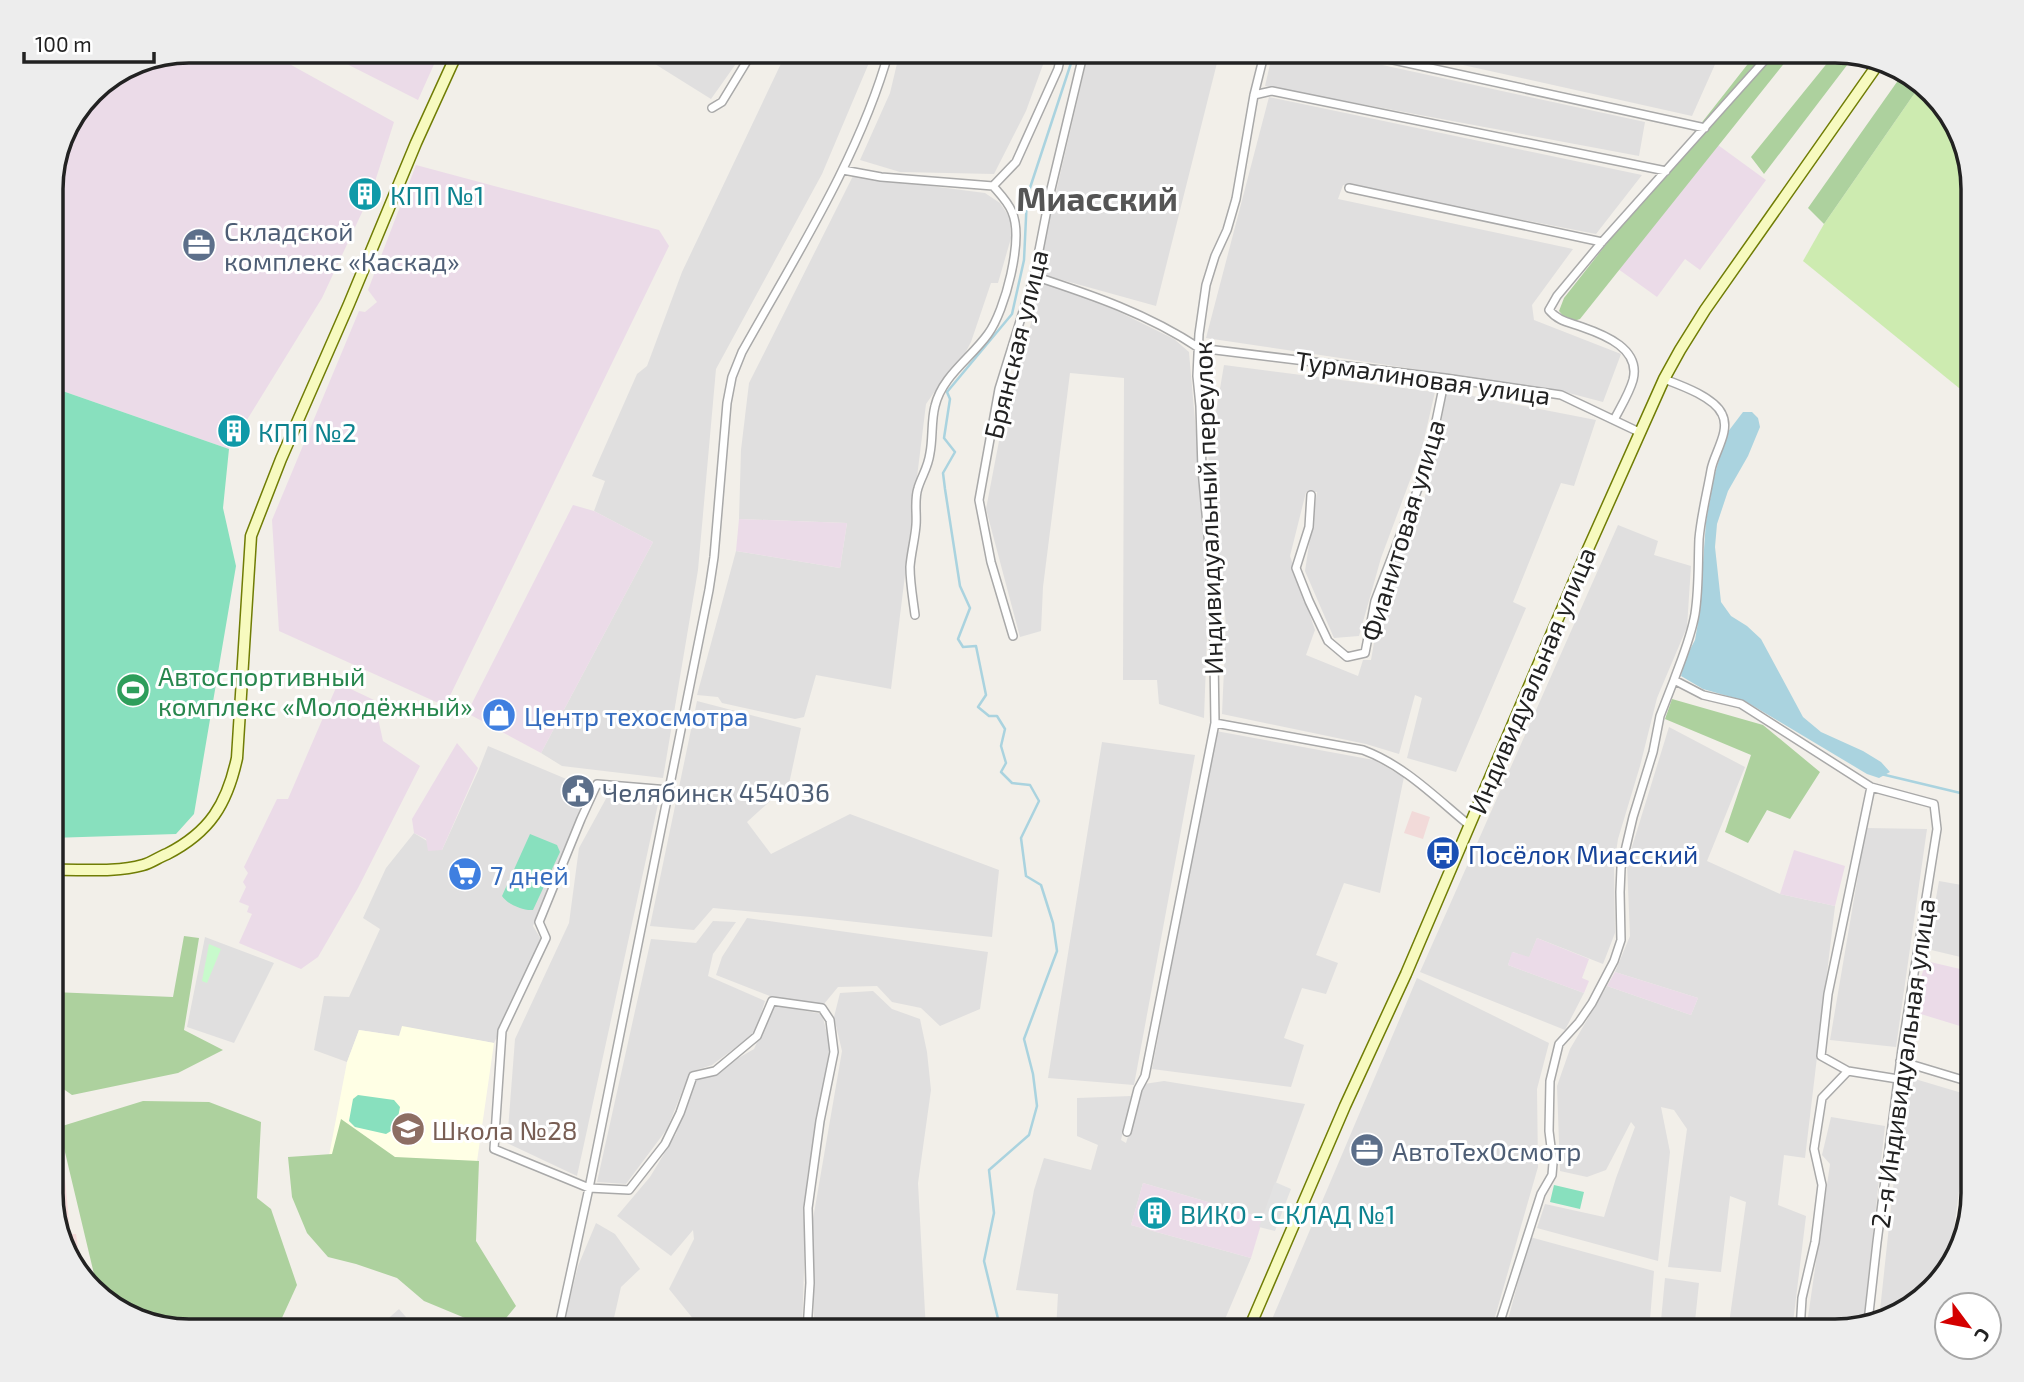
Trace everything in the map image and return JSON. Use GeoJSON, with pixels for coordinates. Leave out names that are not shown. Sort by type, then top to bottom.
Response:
{"type":"FeatureCollection","features":[{"type":"Feature","properties":{"kind":"main road"},"geometry":{"type":"LineString","coordinates":[[63,870],[114,869],[144,865],[193,839],[209,824],[223,800],[237,758],[251,536],[281,459],[453,63]]}},
{"type":"Feature","properties":{"kind":"main road","name":"Индивидуальная улица"},"geometry":{"type":"LineString","coordinates":[[1253,1319],[1664,379],[1705,310],[1874,69]]}},
{"type":"Feature","properties":{"kind":"street"},"geometry":{"type":"LineString","coordinates":[[712,108],[722,102],[746,63]]}},
{"type":"Feature","properties":{"kind":"street"},"geometry":{"type":"LineString","coordinates":[[561,1319],[711,579],[727,403],[732,377],[742,352],[843,170],[865,121],[885,63]]}},
{"type":"Feature","properties":{"kind":"street"},"geometry":{"type":"LineString","coordinates":[[843,170],[881,177],[993,186],[1016,162],[1059,63]]}},
{"type":"Feature","properties":{"kind":"street","name":"Брянская улица"},"geometry":{"type":"LineString","coordinates":[[1013,636],[991,562],[978,500],[999,389],[1034,276],[1051,189],[1081,63]]}},
{"type":"Feature","properties":{"kind":"street","name":"Индивидуальный переулок"},"geometry":{"type":"LineString","coordinates":[[1127,1132],[1138,1089],[1145,1076],[1214,723],[1213,591],[1202,469],[1197,376],[1199,334],[1206,285],[1236,199],[1262,63]]}},
{"type":"Feature","properties":{"kind":"street"},"geometry":{"type":"LineString","coordinates":[[1407,63],[1706,128]]}},
{"type":"Feature","properties":{"kind":"street"},"geometry":{"type":"LineString","coordinates":[[1614,420],[1633,380],[1634,364],[1625,349],[1607,335],[1556,318],[1549,310],[1557,296],[1602,242],[1763,63]]}},
{"type":"Feature","properties":{"kind":"street"},"geometry":{"type":"LineString","coordinates":[[1254,95],[1272,91],[1667,171]]}},
{"type":"Feature","properties":{"kind":"street","name":"Брянская улица"},"geometry":{"type":"LineString","coordinates":[[915,615],[910,569],[916,523],[915,504],[918,488],[927,470],[934,406],[953,373],[990,332],[998,317],[1015,257],[1015,220],[1007,203],[993,186]]}},
{"type":"Feature","properties":{"kind":"street"},"geometry":{"type":"LineString","coordinates":[[1349,188],[1602,242]]}},
{"type":"Feature","properties":{"kind":"street"},"geometry":{"type":"LineString","coordinates":[[1034,276],[1103,298],[1170,328],[1199,348]]}},
{"type":"Feature","properties":{"kind":"street","name":"Турмалиновая улица"},"geometry":{"type":"LineString","coordinates":[[1199,348],[1562,395],[1639,432]]}},
{"type":"Feature","properties":{"kind":"street","name":"Фианитовая улица"},"geometry":{"type":"LineString","coordinates":[[1311,495],[1309,527],[1296,568],[1328,641],[1347,657],[1365,653],[1375,601],[1427,465],[1445,378]]}},
{"type":"Feature","properties":{"kind":"street"},"geometry":{"type":"LineString","coordinates":[[1501,1319],[1541,1194],[1552,1174],[1550,1081],[1559,1044],[1592,1003],[1614,961],[1621,940],[1621,868],[1653,752],[1660,716],[1690,637],[1695,611],[1699,536],[1712,463],[1725,423],[1722,412],[1708,400],[1664,379]]}},
{"type":"Feature","properties":{"kind":"street"},"geometry":{"type":"LineString","coordinates":[[1674,680],[1703,695],[1741,704],[1871,787],[1828,994],[1821,1056],[1848,1071],[1898,1079]]}},
{"type":"Feature","properties":{"kind":"street"},"geometry":{"type":"LineString","coordinates":[[1214,723],[1363,750],[1377,755],[1405,772],[1469,825]]}},
{"type":"Feature","properties":{"kind":"street"},"geometry":{"type":"LineString","coordinates":[[669,790],[597,784],[539,922],[546,938],[539,957],[502,1031],[494,1149],[589,1188],[629,1190],[665,1144],[680,1114],[693,1076],[715,1071],[757,1036],[772,1001],[822,1008],[830,1020],[834,1052],[820,1121],[808,1208],[810,1283],[808,1319]]}},
{"type":"Feature","properties":{"kind":"street","name":"2-я Индивидуальная улица"},"geometry":{"type":"LineString","coordinates":[[1869,1315],[1900,1061],[1937,829],[1934,804],[1871,787]]}},
{"type":"Feature","properties":{"kind":"street"},"geometry":{"type":"LineString","coordinates":[[1900,1061],[1961,1079]]}},
{"type":"Feature","properties":{"kind":"street"},"geometry":{"type":"LineString","coordinates":[[1801,1319],[1822,1185],[1814,1149],[1822,1098],[1848,1071]]}},
{"type":"Feature","properties":{"kind":"shaded area","name":"Складской комплекс «Каскад»"},"geometry":{"type":"Polygon","coordinates":[[[180,63],[288,63],[394,122],[372,191],[322,298],[229,449],[63,391],[65,164],[80,126],[94,106],[112,89],[133,76],[156,67],[180,63]]]}},
{"type":"Feature","properties":{"kind":"shaded area"},"geometry":{"type":"Polygon","coordinates":[[[345,63],[435,63],[418,100],[345,63]]]}},
{"type":"Feature","properties":{"kind":"shaded area"},"geometry":{"type":"Polygon","coordinates":[[[653,63],[736,63],[711,99],[653,63]]]}},
{"type":"Feature","properties":{"kind":"shaded area"},"geometry":{"type":"Polygon","coordinates":[[[781,63],[869,63],[822,174],[716,369],[698,570],[663,778],[562,766],[541,753],[653,542],[594,511],[605,481],[592,476],[637,374],[647,366],[682,272],[781,63]]]}},
{"type":"Feature","properties":{"kind":"shaded area"},"geometry":{"type":"Polygon","coordinates":[[[897,63],[1044,63],[1026,111],[994,174],[900,172],[860,160],[890,93],[897,63]]]}},
{"type":"Feature","properties":{"kind":"shaded area"},"geometry":{"type":"Polygon","coordinates":[[[1086,63],[1217,63],[1156,306],[1037,273],[1086,63]]]}},
{"type":"Feature","properties":{"kind":"shaded area"},"geometry":{"type":"Polygon","coordinates":[[[1270,63],[1373,63],[1645,122],[1639,156],[1265,86],[1270,63]]]}},
{"type":"Feature","properties":{"kind":"shaded area"},"geometry":{"type":"Polygon","coordinates":[[[1454,63],[1716,63],[1692,116],[1454,63]]]}},
{"type":"Feature","properties":{"kind":"shaded area"},"geometry":{"type":"Polygon","coordinates":[[[1269,97],[1642,175],[1596,234],[1343,185],[1338,199],[1573,249],[1532,305],[1534,320],[1621,354],[1603,402],[1561,391],[1206,338],[1269,97]]]}},
{"type":"Feature","properties":{"kind":"shaded area"},"geometry":{"type":"Polygon","coordinates":[[[1707,137],[1766,180],[1700,270],[1685,259],[1657,297],[1614,266],[1707,137]]]}},
{"type":"Feature","properties":{"kind":"shaded area"},"geometry":{"type":"Polygon","coordinates":[[[416,165],[659,230],[669,246],[445,706],[279,631],[272,520],[359,311],[365,312],[377,302],[368,290],[416,165]]]}},
{"type":"Feature","properties":{"kind":"shaded area"},"geometry":{"type":"Polygon","coordinates":[[[853,176],[985,193],[1000,203],[1010,218],[1011,238],[998,283],[991,283],[971,342],[962,359],[949,371],[926,404],[891,689],[816,675],[804,717],[795,719],[722,703],[718,697],[697,695],[736,551],[840,568],[847,523],[739,519],[741,450],[749,383],[853,176]]]}},
{"type":"Feature","properties":{"kind":"shaded area"},"geometry":{"type":"Polygon","coordinates":[[[1042,282],[1099,302],[1174,339],[1189,352],[1209,582],[1204,718],[1159,704],[1157,680],[1123,680],[1124,378],[1070,373],[1043,587],[1041,631],[1020,637],[986,509],[999,441],[1042,282]]]}},
{"type":"Feature","properties":{"kind":"shaded area"},"geometry":{"type":"Polygon","coordinates":[[[1224,365],[1435,392],[1422,448],[1381,558],[1359,636],[1334,638],[1305,571],[1317,492],[1306,492],[1290,556],[1315,630],[1306,655],[1358,676],[1363,660],[1371,660],[1383,590],[1425,497],[1447,391],[1596,420],[1574,486],[1561,483],[1513,602],[1526,608],[1456,772],[1407,758],[1422,698],[1415,695],[1399,754],[1366,744],[1222,714],[1226,624],[1205,425],[1215,418],[1224,365]]]}},
{"type":"Feature","properties":{"kind":"shaded area"},"geometry":{"type":"Polygon","coordinates":[[[573,505],[594,511],[653,542],[541,753],[467,713],[573,505]]]}},
{"type":"Feature","properties":{"kind":"shaded area"},"geometry":{"type":"Polygon","coordinates":[[[739,519],[847,523],[840,568],[736,551],[739,519]]]}},
{"type":"Feature","properties":{"kind":"shaded area"},"geometry":{"type":"Polygon","coordinates":[[[1618,525],[1658,541],[1654,555],[1691,566],[1687,627],[1657,698],[1618,839],[1614,866],[1615,933],[1603,964],[1537,938],[1529,958],[1513,952],[1508,965],[1584,993],[1565,1030],[1420,972],[1618,525]]]}},
{"type":"Feature","properties":{"kind":"shaded area"},"geometry":{"type":"Polygon","coordinates":[[[338,683],[374,700],[383,741],[420,766],[358,888],[318,957],[301,969],[239,943],[252,914],[247,912],[249,906],[239,902],[246,887],[243,882],[248,873],[244,867],[277,799],[288,799],[338,683]]]}},
{"type":"Feature","properties":{"kind":"shaded area"},"geometry":{"type":"Polygon","coordinates":[[[697,701],[801,728],[789,784],[747,822],[771,854],[850,814],[999,870],[992,937],[713,908],[694,930],[650,926],[697,701]]]}},
{"type":"Feature","properties":{"kind":"shaded area"},"geometry":{"type":"Polygon","coordinates":[[[1669,727],[1745,767],[1707,861],[1780,894],[1835,906],[1805,1158],[1784,1155],[1778,1205],[1806,1216],[1793,1319],[1730,1319],[1746,1202],[1730,1196],[1721,1272],[1668,1267],[1687,1129],[1674,1110],[1661,1107],[1670,1152],[1658,1261],[1537,1228],[1545,1204],[1604,1217],[1635,1127],[1631,1122],[1606,1170],[1587,1177],[1560,1171],[1557,1086],[1570,1049],[1607,986],[1691,1015],[1698,998],[1615,972],[1630,936],[1627,863],[1669,727]]]}},
{"type":"Feature","properties":{"kind":"shaded area"},"geometry":{"type":"Polygon","coordinates":[[[1216,731],[1374,760],[1404,777],[1380,893],[1344,883],[1316,955],[1338,963],[1326,994],[1302,988],[1284,1038],[1304,1045],[1291,1087],[1152,1069],[1216,731]]]}},
{"type":"Feature","properties":{"kind":"shaded area"},"geometry":{"type":"Polygon","coordinates":[[[1102,742],[1195,755],[1134,1085],[1048,1078],[1102,742]]]}},
{"type":"Feature","properties":{"kind":"shaded area"},"geometry":{"type":"Polygon","coordinates":[[[457,743],[478,768],[442,850],[428,851],[426,839],[414,833],[412,819],[457,743]]]}},
{"type":"Feature","properties":{"kind":"shaded area"},"geometry":{"type":"Polygon","coordinates":[[[488,746],[590,789],[533,926],[542,941],[494,1043],[460,1037],[400,1036],[359,1030],[347,1062],[314,1050],[324,996],[349,997],[380,929],[363,918],[386,868],[414,833],[442,850],[488,746]]]}},
{"type":"Feature","properties":{"kind":"shaded area"},"geometry":{"type":"Polygon","coordinates":[[[608,795],[660,795],[577,1176],[507,1143],[515,1039],[569,923],[579,848],[608,795]]]}},
{"type":"Feature","properties":{"kind":"shaded area"},"geometry":{"type":"Polygon","coordinates":[[[1412,811],[1430,817],[1423,839],[1404,833],[1412,811]]]}},
{"type":"Feature","properties":{"kind":"shaded area"},"geometry":{"type":"Polygon","coordinates":[[[1866,828],[1927,829],[1896,1047],[1830,1040],[1866,828]]]}},
{"type":"Feature","properties":{"kind":"shaded area"},"geometry":{"type":"Polygon","coordinates":[[[1794,850],[1845,866],[1835,906],[1780,894],[1794,850]]]}},
{"type":"Feature","properties":{"kind":"shaded area"},"geometry":{"type":"Polygon","coordinates":[[[1939,881],[1961,885],[1961,957],[1927,949],[1939,881]]]}},
{"type":"Feature","properties":{"kind":"shaded area"},"geometry":{"type":"Polygon","coordinates":[[[747,918],[988,952],[980,1009],[940,1026],[921,1008],[892,1002],[877,986],[838,987],[824,1004],[770,996],[716,975],[722,957],[747,918]]]}},
{"type":"Feature","properties":{"kind":"shaded area"},"geometry":{"type":"Polygon","coordinates":[[[713,921],[736,922],[713,954],[708,976],[765,1001],[755,1033],[712,1065],[690,1072],[667,1129],[626,1184],[597,1182],[651,939],[696,943],[713,921]]]}},
{"type":"Feature","properties":{"kind":"shaded area"},"geometry":{"type":"Polygon","coordinates":[[[205,937],[274,963],[234,1043],[187,1027],[205,937]]]}},
{"type":"Feature","properties":{"kind":"shaded area"},"geometry":{"type":"Polygon","coordinates":[[[1537,938],[1589,959],[1582,978],[1589,981],[1584,993],[1508,965],[1512,952],[1529,957],[1537,938]]]}},
{"type":"Feature","properties":{"kind":"shaded area"},"geometry":{"type":"Polygon","coordinates":[[[1926,961],[1961,969],[1961,1026],[1911,1011],[1926,961]]]}},
{"type":"Feature","properties":{"kind":"shaded area"},"geometry":{"type":"Polygon","coordinates":[[[1615,972],[1698,998],[1691,1015],[1607,986],[1615,972]]]}},
{"type":"Feature","properties":{"kind":"shaded area"},"geometry":{"type":"Polygon","coordinates":[[[1417,978],[1549,1043],[1537,1089],[1538,1167],[1494,1319],[1272,1319],[1417,978]]]}},
{"type":"Feature","properties":{"kind":"shaded area"},"geometry":{"type":"Polygon","coordinates":[[[873,991],[892,1009],[920,1019],[931,1090],[918,1183],[925,1319],[814,1319],[813,1219],[842,1051],[834,1017],[840,993],[873,991]]]}},
{"type":"Feature","properties":{"kind":"shaded area"},"geometry":{"type":"Polygon","coordinates":[[[774,1005],[822,1014],[830,1046],[807,1178],[802,1319],[693,1319],[669,1289],[694,1239],[693,1230],[671,1256],[617,1216],[650,1177],[676,1134],[693,1081],[754,1049],[774,1005]]]}},
{"type":"Feature","properties":{"kind":"shaded area","name":"Школа №28"},"geometry":{"type":"Polygon","coordinates":[[[402,1026],[494,1043],[469,1217],[321,1197],[347,1062],[359,1030],[399,1036],[402,1026]]]}},
{"type":"Feature","properties":{"kind":"shaded area"},"geometry":{"type":"Polygon","coordinates":[[[1905,1076],[1961,1093],[1961,1177],[1953,1237],[1940,1263],[1912,1293],[1880,1310],[1905,1076]]]}},
{"type":"Feature","properties":{"kind":"shaded area"},"geometry":{"type":"Polygon","coordinates":[[[1164,1081],[1305,1104],[1263,1218],[1143,1183],[1131,1225],[1251,1258],[1225,1319],[1057,1319],[1058,1294],[1016,1290],[1034,1190],[1044,1158],[1091,1170],[1098,1145],[1077,1136],[1077,1098],[1131,1096],[1121,1140],[1126,1143],[1144,1084],[1164,1081]]]}},
{"type":"Feature","properties":{"kind":"shaded area"},"geometry":{"type":"Polygon","coordinates":[[[1831,1117],[1885,1126],[1864,1316],[1808,1319],[1830,1164],[1822,1155],[1831,1117]]]}},
{"type":"Feature","properties":{"kind":"shaded area"},"geometry":{"type":"Polygon","coordinates":[[[63,1156],[70,1234],[63,1202],[63,1156]]]}},
{"type":"Feature","properties":{"kind":"shaded area"},"geometry":{"type":"Polygon","coordinates":[[[1275,1182],[1291,1189],[1275,1231],[1259,1227],[1275,1182]]]}},
{"type":"Feature","properties":{"kind":"shaded area"},"geometry":{"type":"Polygon","coordinates":[[[1143,1183],[1263,1218],[1251,1258],[1131,1225],[1143,1183]]]}},
{"type":"Feature","properties":{"kind":"shaded area"},"geometry":{"type":"Polygon","coordinates":[[[596,1223],[615,1234],[640,1269],[621,1287],[614,1319],[565,1319],[578,1266],[596,1223]]]}},
{"type":"Feature","properties":{"kind":"shaded area"},"geometry":{"type":"Polygon","coordinates":[[[70,1234],[76,1234],[79,1254],[70,1234]]]}},
{"type":"Feature","properties":{"kind":"shaded area"},"geometry":{"type":"Polygon","coordinates":[[[1530,1237],[1654,1271],[1650,1319],[1508,1319],[1530,1237]]]}},
{"type":"Feature","properties":{"kind":"shaded area"},"geometry":{"type":"Polygon","coordinates":[[[1665,1278],[1699,1283],[1695,1319],[1661,1319],[1665,1278]]]}},
{"type":"Feature","properties":{"kind":"shaded area"},"geometry":{"type":"Polygon","coordinates":[[[399,1309],[408,1319],[388,1319],[399,1309]]]}},
{"type":"Feature","properties":{"kind":"green space"},"geometry":{"type":"Polygon","coordinates":[[[1749,63],[1784,63],[1580,319],[1574,321],[1565,318],[1559,311],[1564,298],[1749,63]]]}},
{"type":"Feature","properties":{"kind":"green space"},"geometry":{"type":"Polygon","coordinates":[[[1827,63],[1848,64],[1764,174],[1751,157],[1827,63]]]}},
{"type":"Feature","properties":{"kind":"green space"},"geometry":{"type":"Polygon","coordinates":[[[1898,80],[1915,92],[1824,224],[1808,208],[1898,80]]]}},
{"type":"Feature","properties":{"kind":"green space"},"geometry":{"type":"Polygon","coordinates":[[[1915,92],[1940,119],[1959,164],[1961,388],[1803,261],[1824,224],[1915,92]]]}},
{"type":"Feature","properties":{"kind":"green space","name":"Автоспортивный комплекс «Молодёжный»"},"geometry":{"type":"Polygon","coordinates":[[[63,391],[229,449],[223,508],[236,566],[194,814],[176,834],[63,838],[63,391]]]}},
{"type":"Feature","properties":{"kind":"green space"},"geometry":{"type":"Polygon","coordinates":[[[1672,699],[1763,725],[1820,772],[1790,819],[1767,810],[1748,843],[1725,832],[1751,755],[1665,719],[1672,699]]]}},
{"type":"Feature","properties":{"kind":"green space"},"geometry":{"type":"Polygon","coordinates":[[[530,834],[557,845],[560,852],[533,910],[516,906],[502,896],[530,834]]]}},
{"type":"Feature","properties":{"kind":"green space"},"geometry":{"type":"Polygon","coordinates":[[[184,936],[199,938],[184,1030],[223,1050],[178,1073],[72,1095],[63,1089],[63,992],[173,997],[184,936]]]}},
{"type":"Feature","properties":{"kind":"green space"},"geometry":{"type":"Polygon","coordinates":[[[209,944],[221,949],[207,983],[202,981],[209,944]]]}},
{"type":"Feature","properties":{"kind":"green space"},"geometry":{"type":"Polygon","coordinates":[[[358,1095],[394,1100],[400,1107],[396,1128],[386,1134],[355,1127],[349,1121],[353,1099],[358,1095]]]}},
{"type":"Feature","properties":{"kind":"green space"},"geometry":{"type":"Polygon","coordinates":[[[143,1101],[209,1102],[261,1122],[257,1198],[271,1209],[297,1285],[281,1319],[164,1317],[133,1306],[106,1288],[95,1277],[63,1144],[63,1126],[143,1101]]]}},
{"type":"Feature","properties":{"kind":"green space"},"geometry":{"type":"Polygon","coordinates":[[[341,1119],[395,1157],[479,1161],[476,1241],[516,1306],[505,1319],[465,1318],[424,1301],[397,1278],[328,1257],[307,1233],[292,1197],[288,1157],[332,1154],[341,1119]]]}},
{"type":"Feature","properties":{"kind":"green space"},"geometry":{"type":"Polygon","coordinates":[[[1554,1185],[1584,1192],[1580,1209],[1550,1202],[1554,1185]]]}},
{"type":"Feature","properties":{"kind":"water"},"geometry":{"type":"Polygon","coordinates":[[[1743,412],[1752,412],[1758,418],[1760,427],[1748,456],[1728,491],[1717,524],[1715,547],[1721,602],[1731,616],[1761,639],[1803,717],[1821,732],[1881,762],[1890,772],[1879,778],[1867,774],[1745,701],[1703,689],[1681,676],[1685,659],[1695,640],[1699,617],[1706,522],[1714,477],[1727,433],[1743,412]]]}},
{"type":"Feature","properties":{"kind":"waterway"},"geometry":{"type":"LineString","coordinates":[[998,1319],[984,1261],[994,1213],[989,1170],[1029,1135],[1037,1106],[1033,1074],[1024,1039],[1057,951],[1053,923],[1041,885],[1026,876],[1021,838],[1039,801],[1030,785],[1012,783],[1001,772],[1006,763],[1001,746],[1005,729],[997,716],[989,716],[978,707],[986,695],[976,646],[963,647],[958,639],[970,608],[960,586],[943,473],[955,452],[944,438],[950,399],[947,392],[1012,314],[1024,260],[1027,197],[1071,63]]}},
{"type":"Feature","properties":{"kind":"waterway"},"geometry":{"type":"LineString","coordinates":[[1881,774],[1961,793]]}},
{"type":"Feature","properties":{"kind":"place","name":"КПП №1"},"geometry":{"type":"Point","coordinates":[365,194]}},
{"type":"Feature","properties":{"kind":"place","name":"Складской комплекс «Каскад»"},"geometry":{"type":"Point","coordinates":[199,245]}},
{"type":"Feature","properties":{"kind":"place","name":"КПП №2"},"geometry":{"type":"Point","coordinates":[234,431]}},
{"type":"Feature","properties":{"kind":"place","name":"Автоспортивный комплекс «Молодёжный»"},"geometry":{"type":"Point","coordinates":[133,690]}},
{"type":"Feature","properties":{"kind":"place","name":"Центр техосмотра"},"geometry":{"type":"Point","coordinates":[499,715]}},
{"type":"Feature","properties":{"kind":"place","name":"Челябинск 454036"},"geometry":{"type":"Point","coordinates":[578,791]}},
{"type":"Feature","properties":{"kind":"place","name":"Посёлок Миасский"},"geometry":{"type":"Point","coordinates":[1443,853]}},
{"type":"Feature","properties":{"kind":"place","name":"7 дней"},"geometry":{"type":"Point","coordinates":[465,874]}},
{"type":"Feature","properties":{"kind":"place","name":"Школа №28"},"geometry":{"type":"Point","coordinates":[408,1129]}},
{"type":"Feature","properties":{"kind":"place","name":"АвтоТехОсмотр"},"geometry":{"type":"Point","coordinates":[1367,1150]}},
{"type":"Feature","properties":{"kind":"place","name":"ВИКО - СКЛАД №1"},"geometry":{"type":"Point","coordinates":[1155,1213]}},
{"type":"Feature","properties":{"kind":"district","name":"Миасский"},"geometry":{"type":"Point","coordinates":[1097,198]}}]}
